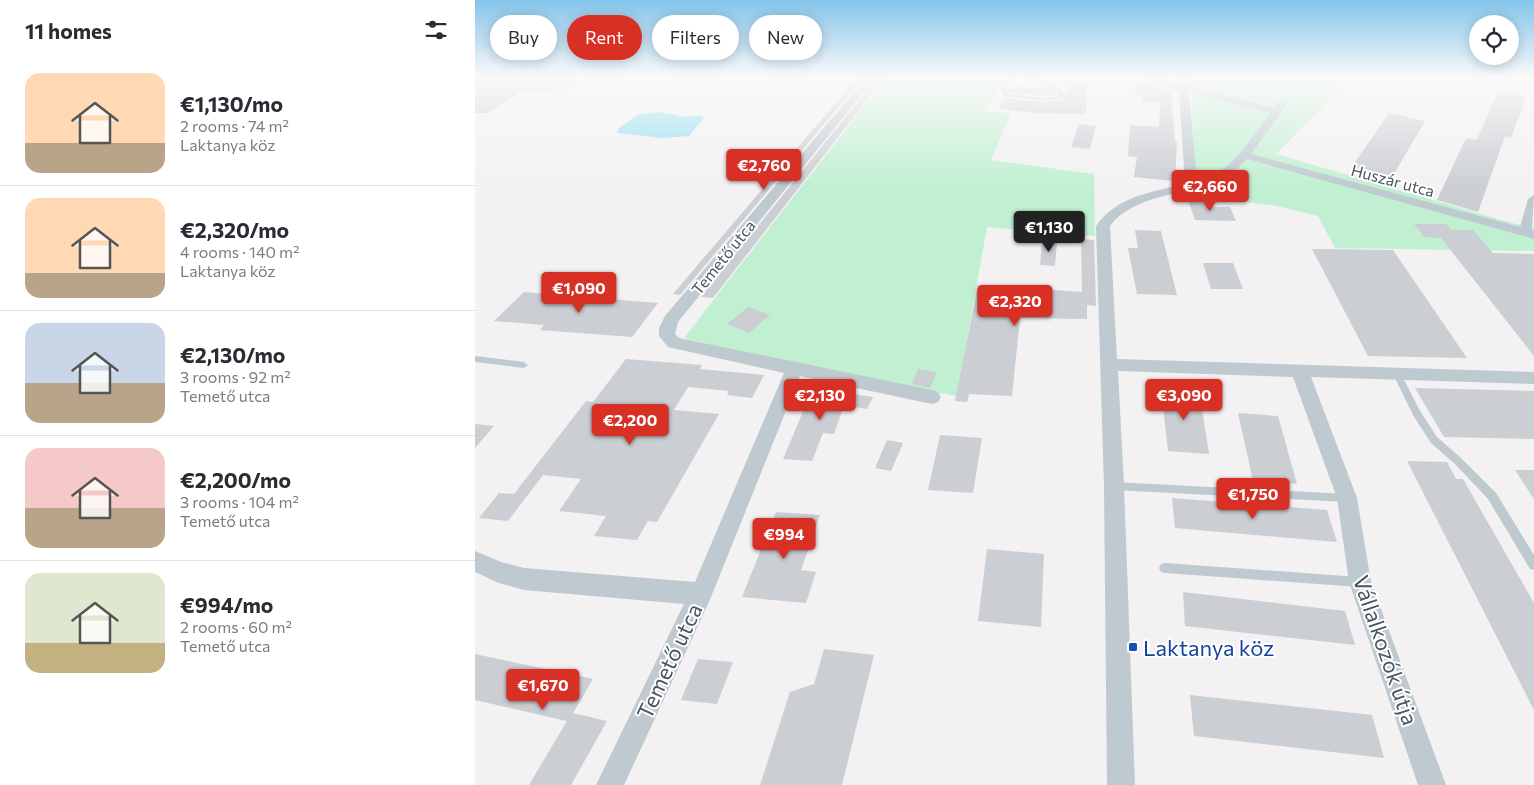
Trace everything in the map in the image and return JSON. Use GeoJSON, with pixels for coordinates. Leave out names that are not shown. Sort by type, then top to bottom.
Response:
{"type":"FeatureCollection","features":[{"type":"Feature","properties":{"kind":"street","name":"Temető utca"},"geometry":{"type":"LineString","coordinates":[[841,115],[667,328],[669,340],[675,343],[794,369],[932,397]]}},
{"type":"Feature","properties":{"kind":"street"},"geometry":{"type":"LineString","coordinates":[[1185,115],[1191,186]]}},
{"type":"Feature","properties":{"kind":"street"},"geometry":{"type":"LineString","coordinates":[[1121,785],[1114,486],[1103,226],[1105,219],[1131,203],[1156,194],[1191,186],[1230,170],[1244,155],[1273,115]]}},
{"type":"Feature","properties":{"kind":"street","name":"Huszár utca"},"geometry":{"type":"LineString","coordinates":[[1244,155],[1530,234]]}},
{"type":"Feature","properties":{"kind":"street"},"geometry":{"type":"LineString","coordinates":[[1530,234],[1534,199]]}},
{"type":"Feature","properties":{"kind":"street"},"geometry":{"type":"LineString","coordinates":[[1110,365],[1534,378]]}},
{"type":"Feature","properties":{"kind":"street","name":"Temető utca"},"geometry":{"type":"LineString","coordinates":[[610,785],[701,594],[794,369]]}},
{"type":"Feature","properties":{"kind":"street","name":"Vállalkozók útja"},"geometry":{"type":"LineString","coordinates":[[1299,372],[1347,498],[1359,582],[1432,785]]}},
{"type":"Feature","properties":{"kind":"street"},"geometry":{"type":"LineString","coordinates":[[475,561],[499,572],[523,579],[701,594]]}},
{"type":"Feature","properties":{"kind":"lane"},"geometry":{"type":"LineString","coordinates":[[475,360],[524,364]]}},
{"type":"Feature","properties":{"kind":"lane"},"geometry":{"type":"LineString","coordinates":[[1397,374],[1415,413],[1434,440],[1458,461],[1492,496],[1534,565]]}},
{"type":"Feature","properties":{"kind":"lane"},"geometry":{"type":"LineString","coordinates":[[1114,486],[1347,498]]}},
{"type":"Feature","properties":{"kind":"lane"},"geometry":{"type":"LineString","coordinates":[[1165,568],[1359,582]]}},
{"type":"Feature","properties":{"kind":"green space"},"geometry":{"type":"Polygon","coordinates":[[[857,115],[1010,115],[991,160],[1094,174],[1095,236],[987,227],[957,396],[808,369],[684,338],[857,115]]]}},
{"type":"Feature","properties":{"kind":"green space"},"geometry":{"type":"Polygon","coordinates":[[[1192,115],[1315,115],[1276,154],[1534,228],[1534,251],[1335,248],[1318,216],[1277,206],[1207,197],[1196,183],[1192,115]]]}},
{"type":"Feature","properties":{"kind":"water"},"geometry":{"type":"Polygon","coordinates":[[[638,115],[675,115],[679,117],[701,115],[704,118],[689,136],[663,138],[617,133],[619,128],[638,115]]]}},
{"type":"Feature","properties":{"kind":"building"},"geometry":{"type":"Polygon","coordinates":[[[826,115],[832,115],[680,295],[673,294],[826,115]]]}},
{"type":"Feature","properties":{"kind":"building"},"geometry":{"type":"Polygon","coordinates":[[[848,115],[856,115],[713,298],[701,297],[848,115]]]}},
{"type":"Feature","properties":{"kind":"building"},"geometry":{"type":"Polygon","coordinates":[[[1160,115],[1173,115],[1175,141],[1177,141],[1175,181],[1134,177],[1137,157],[1128,156],[1130,125],[1159,127],[1160,115]]]}},
{"type":"Feature","properties":{"kind":"building"},"geometry":{"type":"Polygon","coordinates":[[[1388,115],[1425,121],[1391,179],[1351,168],[1388,115]]]}},
{"type":"Feature","properties":{"kind":"building"},"geometry":{"type":"Polygon","coordinates":[[[1488,115],[1520,115],[1511,138],[1505,136],[1478,212],[1437,200],[1466,138],[1477,140],[1488,115]]]}},
{"type":"Feature","properties":{"kind":"building"},"geometry":{"type":"Polygon","coordinates":[[[1079,124],[1096,126],[1090,149],[1071,147],[1079,124]]]}},
{"type":"Feature","properties":{"kind":"building"},"geometry":{"type":"Polygon","coordinates":[[[1188,200],[1207,200],[1210,207],[1230,207],[1236,221],[1195,220],[1188,200]]]}},
{"type":"Feature","properties":{"kind":"building"},"geometry":{"type":"Polygon","coordinates":[[[1414,224],[1446,224],[1451,230],[1473,230],[1493,253],[1534,254],[1534,356],[1441,238],[1424,237],[1414,224]]]}},
{"type":"Feature","properties":{"kind":"building"},"geometry":{"type":"Polygon","coordinates":[[[1135,230],[1161,231],[1177,295],[1137,294],[1128,248],[1138,248],[1135,230]]]}},
{"type":"Feature","properties":{"kind":"building"},"geometry":{"type":"Polygon","coordinates":[[[1081,239],[1094,240],[1096,306],[1087,305],[1087,319],[1020,318],[1012,396],[969,394],[967,402],[955,401],[978,285],[1082,292],[1081,239]]]}},
{"type":"Feature","properties":{"kind":"building"},"geometry":{"type":"Polygon","coordinates":[[[1042,241],[1057,242],[1055,266],[1040,265],[1042,241]]]}},
{"type":"Feature","properties":{"kind":"building"},"geometry":{"type":"Polygon","coordinates":[[[1312,249],[1393,250],[1467,358],[1368,356],[1312,249]]]}},
{"type":"Feature","properties":{"kind":"building"},"geometry":{"type":"Polygon","coordinates":[[[1203,263],[1233,263],[1243,289],[1211,289],[1203,263]]]}},
{"type":"Feature","properties":{"kind":"building"},"geometry":{"type":"Polygon","coordinates":[[[524,292],[658,303],[632,337],[540,330],[544,325],[494,321],[524,292]]]}},
{"type":"Feature","properties":{"kind":"building"},"geometry":{"type":"Polygon","coordinates":[[[748,307],[770,315],[749,333],[727,324],[748,307]]]}},
{"type":"Feature","properties":{"kind":"building"},"geometry":{"type":"Polygon","coordinates":[[[626,359],[702,365],[700,369],[764,375],[752,398],[727,395],[729,391],[688,387],[674,410],[719,414],[657,522],[648,521],[637,540],[594,536],[606,516],[559,511],[581,479],[543,475],[508,521],[479,518],[499,493],[514,494],[586,401],[593,402],[626,359]]]}},
{"type":"Feature","properties":{"kind":"building"},"geometry":{"type":"Polygon","coordinates":[[[918,369],[937,372],[930,388],[912,384],[918,369]]]}},
{"type":"Feature","properties":{"kind":"building"},"geometry":{"type":"Polygon","coordinates":[[[813,388],[873,397],[867,409],[844,405],[834,434],[823,433],[812,461],[783,459],[813,388]]]}},
{"type":"Feature","properties":{"kind":"building"},"geometry":{"type":"Polygon","coordinates":[[[1161,388],[1199,390],[1209,454],[1168,451],[1161,388]]]}},
{"type":"Feature","properties":{"kind":"building"},"geometry":{"type":"Polygon","coordinates":[[[1415,388],[1534,391],[1534,439],[1444,437],[1415,388]]]}},
{"type":"Feature","properties":{"kind":"building"},"geometry":{"type":"Polygon","coordinates":[[[1238,413],[1278,416],[1297,484],[1253,481],[1238,413]]]}},
{"type":"Feature","properties":{"kind":"building"},"geometry":{"type":"Polygon","coordinates":[[[475,424],[494,426],[475,448],[475,424]]]}},
{"type":"Feature","properties":{"kind":"building"},"geometry":{"type":"Polygon","coordinates":[[[940,435],[982,438],[973,493],[928,490],[940,435]]]}},
{"type":"Feature","properties":{"kind":"building"},"geometry":{"type":"Polygon","coordinates":[[[887,440],[903,443],[891,471],[875,468],[887,440]]]}},
{"type":"Feature","properties":{"kind":"building"},"geometry":{"type":"Polygon","coordinates":[[[1407,461],[1447,462],[1456,479],[1463,479],[1534,603],[1534,710],[1407,461]]]}},
{"type":"Feature","properties":{"kind":"building"},"geometry":{"type":"Polygon","coordinates":[[[1515,470],[1534,470],[1534,499],[1515,470]]]}},
{"type":"Feature","properties":{"kind":"building"},"geometry":{"type":"Polygon","coordinates":[[[1172,498],[1327,510],[1337,542],[1175,528],[1172,498]]]}},
{"type":"Feature","properties":{"kind":"building"},"geometry":{"type":"Polygon","coordinates":[[[776,512],[820,515],[801,570],[816,572],[806,603],[742,597],[776,512]]]}},
{"type":"Feature","properties":{"kind":"building"},"geometry":{"type":"Polygon","coordinates":[[[987,549],[1044,554],[1041,627],[978,621],[987,549]]]}},
{"type":"Feature","properties":{"kind":"building"},"geometry":{"type":"Polygon","coordinates":[[[1183,592],[1345,611],[1355,645],[1185,626],[1183,592]]]}},
{"type":"Feature","properties":{"kind":"building"},"geometry":{"type":"Polygon","coordinates":[[[824,649],[874,655],[842,785],[760,785],[790,692],[814,684],[824,649]]]}},
{"type":"Feature","properties":{"kind":"building"},"geometry":{"type":"Polygon","coordinates":[[[475,654],[593,679],[573,713],[607,721],[571,785],[529,785],[567,721],[475,700],[475,654]]]}},
{"type":"Feature","properties":{"kind":"building"},"geometry":{"type":"Polygon","coordinates":[[[698,659],[733,662],[717,704],[681,700],[698,659]]]}},
{"type":"Feature","properties":{"kind":"building"},"geometry":{"type":"Polygon","coordinates":[[[1190,695],[1372,715],[1384,758],[1194,736],[1190,695]]]}},
{"type":"Feature","properties":{"kind":"place","name":"Laktanya köz"},"geometry":{"type":"Point","coordinates":[1133,647]}}]}
